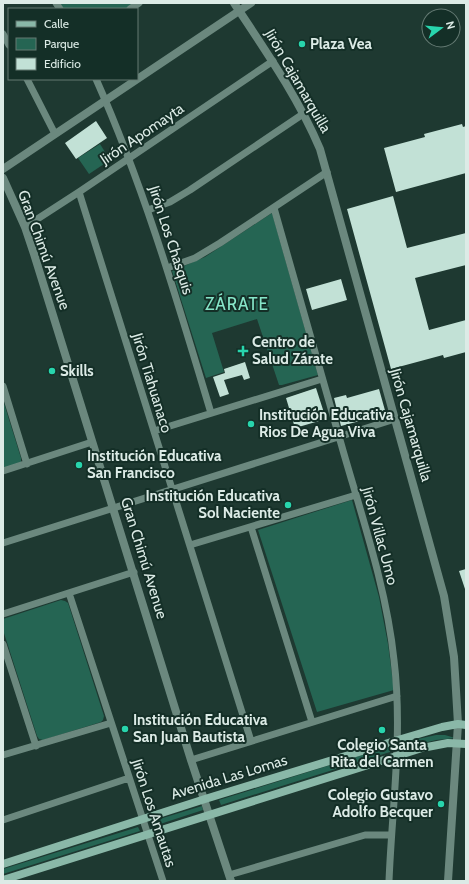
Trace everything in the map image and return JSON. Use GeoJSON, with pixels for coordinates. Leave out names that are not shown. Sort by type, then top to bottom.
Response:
{"type":"FeatureCollection","features":[{"type":"Feature","properties":{"kind":"main road","name":"Avenida Las Lomas"},"geometry":{"type":"LineString","coordinates":[[3,864],[204,799],[398,740],[462,724]]}},
{"type":"Feature","properties":{"kind":"main road","name":"Avenida Las Lomas"},"geometry":{"type":"LineString","coordinates":[[3,880],[398,755],[437,744],[462,743]]}},
{"type":"Feature","properties":{"kind":"street","name":"Jirón Cajamarquilla"},"geometry":{"type":"LineString","coordinates":[[234,3],[273,61],[304,114],[315,137],[327,172],[444,596],[454,658],[462,724],[462,743],[452,800],[448,881]]}},
{"type":"Feature","properties":{"kind":"street"},"geometry":{"type":"LineString","coordinates":[[138,79],[251,3]]}},
{"type":"Feature","properties":{"kind":"street"},"geometry":{"type":"LineString","coordinates":[[3,34],[8,43]]}},
{"type":"Feature","properties":{"kind":"street","name":"Jirón Apomayta"},"geometry":{"type":"LineString","coordinates":[[25,227],[273,61]]}},
{"type":"Feature","properties":{"kind":"street"},"geometry":{"type":"LineString","coordinates":[[28,80],[56,134]]}},
{"type":"Feature","properties":{"kind":"street","name":"Jirón Los Chasquis"},"geometry":{"type":"LineString","coordinates":[[96,80],[129,158],[148,210],[211,413]]}},
{"type":"Feature","properties":{"kind":"street"},"geometry":{"type":"LineString","coordinates":[[3,169],[137,80]]}},
{"type":"Feature","properties":{"kind":"street"},"geometry":{"type":"LineString","coordinates":[[148,210],[170,202],[190,190],[304,114]]}},
{"type":"Feature","properties":{"kind":"street"},"geometry":{"type":"LineString","coordinates":[[167,268],[200,255],[220,244],[327,172]]}},
{"type":"Feature","properties":{"kind":"street","name":"Gran Chimú Avenue"},"geometry":{"type":"LineString","coordinates":[[3,178],[25,227],[34,254],[134,572],[191,760],[230,878]]}},
{"type":"Feature","properties":{"kind":"street","name":"Jirón Tiahuanaco"},"geometry":{"type":"LineString","coordinates":[[79,192],[251,741]]}},
{"type":"Feature","properties":{"kind":"street","name":"Jirón Villac Umo"},"geometry":{"type":"LineString","coordinates":[[274,208],[356,495],[388,616],[397,696],[398,740],[389,881]]}},
{"type":"Feature","properties":{"kind":"street"},"geometry":{"type":"LineString","coordinates":[[154,431],[322,378]]}},
{"type":"Feature","properties":{"kind":"street"},"geometry":{"type":"LineString","coordinates":[[3,386],[27,464]]}},
{"type":"Feature","properties":{"kind":"street"},"geometry":{"type":"LineString","coordinates":[[3,543],[395,419]]}},
{"type":"Feature","properties":{"kind":"street"},"geometry":{"type":"LineString","coordinates":[[3,471],[92,442]]}},
{"type":"Feature","properties":{"kind":"street"},"geometry":{"type":"LineString","coordinates":[[190,546],[356,495]]}},
{"type":"Feature","properties":{"kind":"street"},"geometry":{"type":"LineString","coordinates":[[251,527],[312,722]]}},
{"type":"Feature","properties":{"kind":"street"},"geometry":{"type":"LineString","coordinates":[[3,614],[134,572]]}},
{"type":"Feature","properties":{"kind":"street","name":"Jirón Los Amautas"},"geometry":{"type":"LineString","coordinates":[[68,593],[163,881]]}},
{"type":"Feature","properties":{"kind":"street"},"geometry":{"type":"LineString","coordinates":[[3,644],[36,746]]}},
{"type":"Feature","properties":{"kind":"street"},"geometry":{"type":"LineString","coordinates":[[191,760],[397,696]]}},
{"type":"Feature","properties":{"kind":"street"},"geometry":{"type":"LineString","coordinates":[[3,756],[111,723]]}},
{"type":"Feature","properties":{"kind":"street"},"geometry":{"type":"LineString","coordinates":[[3,820],[129,778]]}},
{"type":"Feature","properties":{"kind":"street"},"geometry":{"type":"LineString","coordinates":[[230,878],[365,835],[391,835]]}},
{"type":"Feature","properties":{"kind":"green space"},"geometry":{"type":"Polygon","coordinates":[[[60,3],[134,3],[126,8],[62,8],[60,3]]]}},
{"type":"Feature","properties":{"kind":"green space"},"geometry":{"type":"Polygon","coordinates":[[[100,144],[110,160],[89,174],[78,158],[100,144]]]}},
{"type":"Feature","properties":{"kind":"green space"},"geometry":{"type":"Polygon","coordinates":[[[272,213],[318,375],[279,385],[257,319],[212,333],[224,372],[206,378],[172,271],[205,257],[272,213]]]}},
{"type":"Feature","properties":{"kind":"green space"},"geometry":{"type":"Polygon","coordinates":[[[3,400],[21,462],[3,469],[3,400]]]}},
{"type":"Feature","properties":{"kind":"green space"},"geometry":{"type":"Polygon","coordinates":[[[352,500],[379,597],[388,644],[394,690],[317,712],[258,530],[352,500]]]}},
{"type":"Feature","properties":{"kind":"green space"},"geometry":{"type":"Polygon","coordinates":[[[61,600],[68,603],[104,716],[101,722],[43,740],[39,739],[37,736],[3,630],[3,619],[61,600]]]}},
{"type":"Feature","properties":{"kind":"green space"},"geometry":{"type":"Polygon","coordinates":[[[436,735],[445,735],[455,738],[436,740],[408,747],[409,741],[436,735]]]}},
{"type":"Feature","properties":{"kind":"green space"},"geometry":{"type":"Polygon","coordinates":[[[391,746],[390,752],[221,805],[219,800],[391,746]]]}},
{"type":"Feature","properties":{"kind":"green space"},"geometry":{"type":"Polygon","coordinates":[[[202,806],[203,810],[154,826],[153,821],[202,806]]]}},
{"type":"Feature","properties":{"kind":"green space"},"geometry":{"type":"Polygon","coordinates":[[[138,827],[140,831],[3,874],[3,869],[138,827]]]}},
{"type":"Feature","properties":{"kind":"building"},"geometry":{"type":"Polygon","coordinates":[[[96,121],[107,138],[76,159],[65,143],[96,121]]]}},
{"type":"Feature","properties":{"kind":"building"},"geometry":{"type":"Polygon","coordinates":[[[462,124],[463,127],[466,126],[466,173],[396,192],[384,148],[425,137],[424,134],[462,124]]]}},
{"type":"Feature","properties":{"kind":"building"},"geometry":{"type":"Polygon","coordinates":[[[393,196],[407,248],[466,233],[466,265],[415,278],[429,330],[466,320],[466,352],[444,358],[443,355],[391,369],[347,209],[393,196]]]}},
{"type":"Feature","properties":{"kind":"building"},"geometry":{"type":"Polygon","coordinates":[[[341,279],[347,300],[312,310],[306,289],[341,279]]]}},
{"type":"Feature","properties":{"kind":"building"},"geometry":{"type":"Polygon","coordinates":[[[245,362],[250,378],[244,380],[242,375],[224,380],[229,394],[220,397],[213,377],[225,373],[224,369],[245,362]]]}},
{"type":"Feature","properties":{"kind":"building"},"geometry":{"type":"Polygon","coordinates":[[[316,388],[326,419],[295,428],[286,398],[316,388]]]}},
{"type":"Feature","properties":{"kind":"building"},"geometry":{"type":"Polygon","coordinates":[[[379,389],[386,414],[341,426],[334,398],[346,395],[347,398],[379,389]]]}},
{"type":"Feature","properties":{"kind":"building"},"geometry":{"type":"Polygon","coordinates":[[[466,569],[466,589],[465,589],[459,571],[466,569]]]}},
{"type":"Feature","properties":{"kind":"place","name":"Plaza Vea"},"geometry":{"type":"Point","coordinates":[302,44]}},
{"type":"Feature","properties":{"kind":"place","name":"Centro de Salud Zárate"},"geometry":{"type":"Point","coordinates":[243,351]}},
{"type":"Feature","properties":{"kind":"place","name":"Skills"},"geometry":{"type":"Point","coordinates":[52,371]}},
{"type":"Feature","properties":{"kind":"place","name":"Institución Educativa Rios De Agua Viva"},"geometry":{"type":"Point","coordinates":[251,424]}},
{"type":"Feature","properties":{"kind":"place","name":"Institución Educativa San Francisco"},"geometry":{"type":"Point","coordinates":[79,465]}},
{"type":"Feature","properties":{"kind":"place","name":"Institución Educativa Sol Naciente"},"geometry":{"type":"Point","coordinates":[288,505]}},
{"type":"Feature","properties":{"kind":"place","name":"Institución Educativa San Juan Bautista"},"geometry":{"type":"Point","coordinates":[125,729]}},
{"type":"Feature","properties":{"kind":"place","name":"Colegio Santa Rita del Carmen"},"geometry":{"type":"Point","coordinates":[382,730]}},
{"type":"Feature","properties":{"kind":"place","name":"Colegio Gustavo Adolfo Becquer"},"geometry":{"type":"Point","coordinates":[441,804]}},
{"type":"Feature","properties":{"kind":"district","name":"ZÁRATE"},"geometry":{"type":"Point","coordinates":[237,304]}}]}
